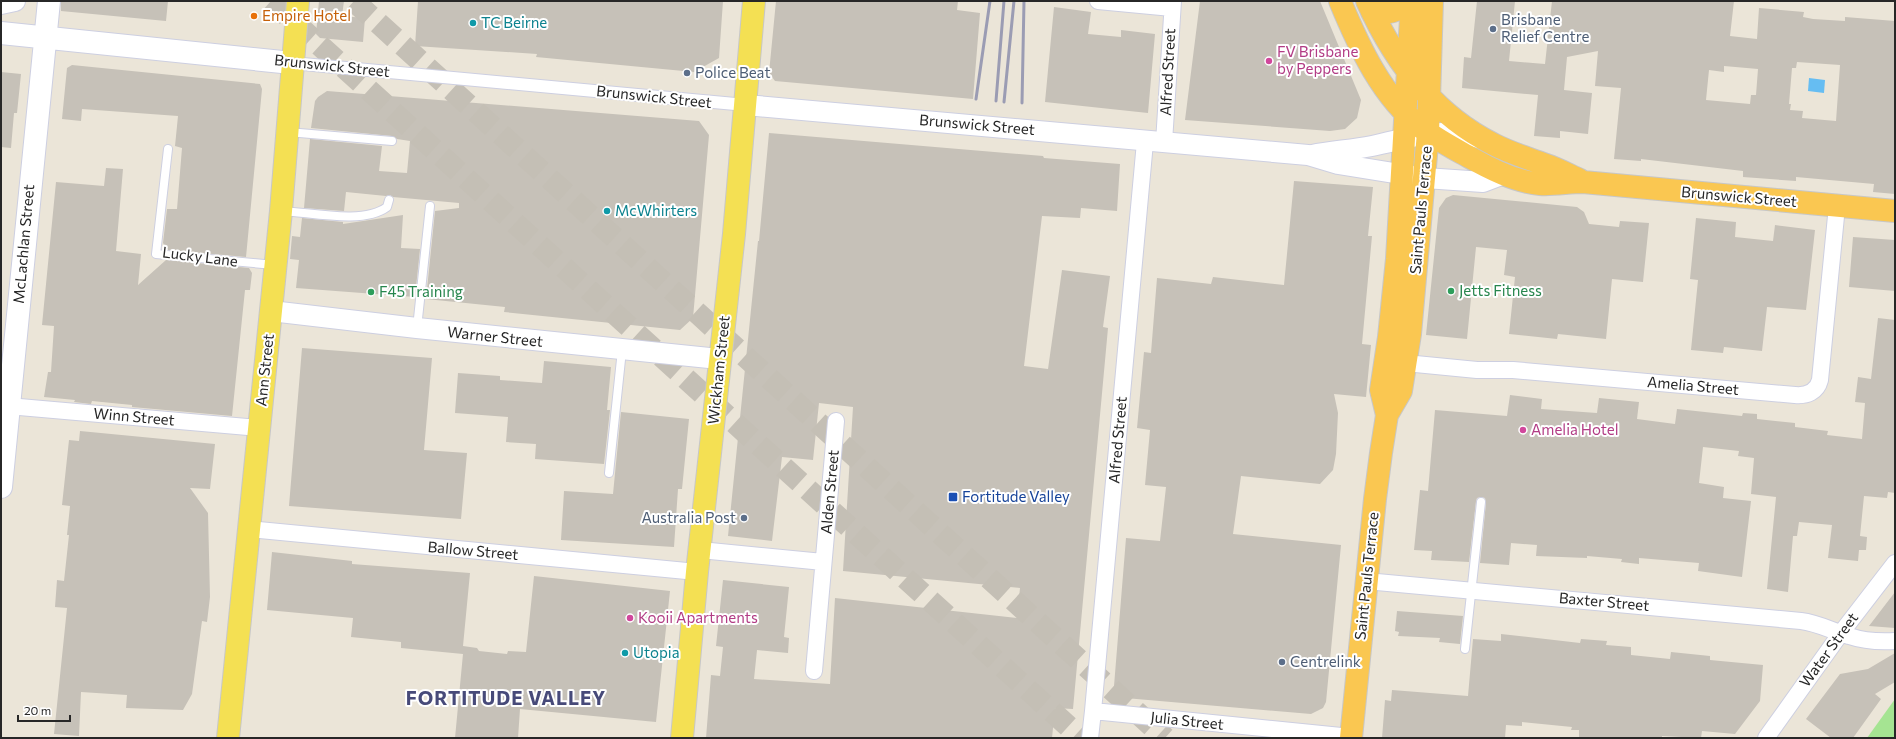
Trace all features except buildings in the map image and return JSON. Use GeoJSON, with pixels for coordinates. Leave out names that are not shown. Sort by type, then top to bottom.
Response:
{"type":"FeatureCollection","features":[{"type":"Feature","properties":{"kind":"highway"},"geometry":{"type":"LineString","coordinates":[[1340,1],[1379,80],[1405,112],[1428,133],[1474,160],[1504,174]]}},
{"type":"Feature","properties":{"kind":"highway"},"geometry":{"type":"LineString","coordinates":[[1370,6],[1390,12],[1399,9],[1411,1]]}},
{"type":"Feature","properties":{"kind":"highway","name":"Saint Pauls Terrace"},"geometry":{"type":"LineString","coordinates":[[1351,738],[1375,499],[1387,415],[1401,391],[1395,362],[1397,259],[1411,1]]}},
{"type":"Feature","properties":{"kind":"highway","name":"Saint Pauls Terrace"},"geometry":{"type":"LineString","coordinates":[[1395,362],[1425,178],[1428,133],[1432,1]]}},
{"type":"Feature","properties":{"kind":"highway","name":"Brunswick Street"},"geometry":{"type":"LineString","coordinates":[[1370,6],[1384,36],[1407,72],[1429,98],[1457,123],[1484,140],[1516,155],[1547,165],[1583,182]]}},
{"type":"Feature","properties":{"kind":"highway","name":"Brunswick Street"},"geometry":{"type":"LineString","coordinates":[[1504,174],[1540,184],[1583,182],[1895,212]]}},
{"type":"Feature","properties":{"kind":"main road","name":"McLachlan Street"},"geometry":{"type":"LineString","coordinates":[[1,487],[49,1]]}},
{"type":"Feature","properties":{"kind":"main road","name":"Ann Street"},"geometry":{"type":"LineString","coordinates":[[228,738],[271,311],[274,265],[281,211],[298,1]]}},
{"type":"Feature","properties":{"kind":"main road","name":"Wickham Street"},"geometry":{"type":"LineString","coordinates":[[682,738],[697,572],[719,359],[734,234],[754,1]]}},
{"type":"Feature","properties":{"kind":"main road","name":"Brunswick Street"},"geometry":{"type":"LineString","coordinates":[[1,33],[292,63]]}},
{"type":"Feature","properties":{"kind":"street"},"geometry":{"type":"LineString","coordinates":[[1,4],[15,1]]}},
{"type":"Feature","properties":{"kind":"street"},"geometry":{"type":"LineString","coordinates":[[1098,1],[1172,4]]}},
{"type":"Feature","properties":{"kind":"street","name":"Alfred Street"},"geometry":{"type":"LineString","coordinates":[[1164,142],[1172,4]]}},
{"type":"Feature","properties":{"kind":"street","name":"Brunswick Street"},"geometry":{"type":"LineString","coordinates":[[292,63],[1308,156],[1330,162],[1425,178],[1483,182],[1504,174]]}},
{"type":"Feature","properties":{"kind":"street","name":"Brunswick Street"},"geometry":{"type":"LineString","coordinates":[[1308,156],[1337,150],[1372,146],[1428,133],[1453,133],[1484,140]]}},
{"type":"Feature","properties":{"kind":"street","name":"Alfred Street"},"geometry":{"type":"LineString","coordinates":[[1090,738],[1145,142]]}},
{"type":"Feature","properties":{"kind":"street","name":"Amelia Street"},"geometry":{"type":"LineString","coordinates":[[1395,362],[1476,370],[1513,370],[1807,395],[1815,389],[1820,380],[1837,206]]}},
{"type":"Feature","properties":{"kind":"street","name":"Warner Street"},"geometry":{"type":"LineString","coordinates":[[271,311],[622,350],[719,359]]}},
{"type":"Feature","properties":{"kind":"street","name":"Winn Street"},"geometry":{"type":"LineString","coordinates":[[8,406],[259,428]]}},
{"type":"Feature","properties":{"kind":"street","name":"Alden Street"},"geometry":{"type":"LineString","coordinates":[[814,672],[836,422]]}},
{"type":"Feature","properties":{"kind":"street","name":"Ballow Street"},"geometry":{"type":"LineString","coordinates":[[249,529],[697,572]]}},
{"type":"Feature","properties":{"kind":"street"},"geometry":{"type":"LineString","coordinates":[[700,550],[823,562]]}},
{"type":"Feature","properties":{"kind":"street","name":"Water Street"},"geometry":{"type":"LineString","coordinates":[[1766,738],[1841,633],[1895,563]]}},
{"type":"Feature","properties":{"kind":"street","name":"Baxter Street"},"geometry":{"type":"LineString","coordinates":[[1366,581],[1801,621],[1816,624],[1870,641],[1895,641]]}},
{"type":"Feature","properties":{"kind":"street","name":"Julia Street"},"geometry":{"type":"LineString","coordinates":[[1093,711],[1351,738]]}},
{"type":"Feature","properties":{"kind":"lane"},"geometry":{"type":"LineString","coordinates":[[287,132],[392,141]]}},
{"type":"Feature","properties":{"kind":"lane","name":"Lucky Lane"},"geometry":{"type":"LineString","coordinates":[[168,149],[156,254],[274,265]]}},
{"type":"Feature","properties":{"kind":"lane"},"geometry":{"type":"LineString","coordinates":[[281,211],[346,216],[374,213],[387,207],[389,200]]}},
{"type":"Feature","properties":{"kind":"lane"},"geometry":{"type":"LineString","coordinates":[[417,328],[430,206]]}},
{"type":"Feature","properties":{"kind":"lane"},"geometry":{"type":"LineString","coordinates":[[610,473],[622,350]]}},
{"type":"Feature","properties":{"kind":"lane"},"geometry":{"type":"LineString","coordinates":[[1465,649],[1481,502]]}},
{"type":"Feature","properties":{"kind":"green space"},"geometry":{"type":"Polygon","coordinates":[[[1895,699],[1895,738],[1867,738],[1895,699]]]}},
{"type":"Feature","properties":{"kind":"water"},"geometry":{"type":"Polygon","coordinates":[[[1809,78],[1825,80],[1824,93],[1808,91],[1809,78]]]}},
{"type":"Feature","properties":{"kind":"tunnel"},"geometry":{"type":"LineString","coordinates":[[271,1],[1081,738]]}},
{"type":"Feature","properties":{"kind":"tunnel"},"geometry":{"type":"LineString","coordinates":[[354,1],[1165,738]]}},
{"type":"Feature","properties":{"kind":"railway"},"geometry":{"type":"LineString","coordinates":[[976,99],[990,1]]}},
{"type":"Feature","properties":{"kind":"railway"},"geometry":{"type":"LineString","coordinates":[[996,101],[1004,1]]}},
{"type":"Feature","properties":{"kind":"railway"},"geometry":{"type":"LineString","coordinates":[[1004,102],[1014,1]]}},
{"type":"Feature","properties":{"kind":"railway"},"geometry":{"type":"LineString","coordinates":[[1022,103],[1024,1]]}},
{"type":"Feature","properties":{"kind":"place","name":"Empire Hotel"},"geometry":{"type":"Point","coordinates":[254,16]}},
{"type":"Feature","properties":{"kind":"place","name":"TC Beirne"},"geometry":{"type":"Point","coordinates":[473,23]}},
{"type":"Feature","properties":{"kind":"place","name":"Brisbane Relief Centre"},"geometry":{"type":"Point","coordinates":[1493,29]}},
{"type":"Feature","properties":{"kind":"place","name":"FV Brisbane by Peppers"},"geometry":{"type":"Point","coordinates":[1269,61]}},
{"type":"Feature","properties":{"kind":"place","name":"Police Beat"},"geometry":{"type":"Point","coordinates":[687,73]}},
{"type":"Feature","properties":{"kind":"place","name":"McWhirters"},"geometry":{"type":"Point","coordinates":[607,211]}},
{"type":"Feature","properties":{"kind":"place","name":"Jetts Fitness"},"geometry":{"type":"Point","coordinates":[1451,291]}},
{"type":"Feature","properties":{"kind":"place","name":"F45 Training"},"geometry":{"type":"Point","coordinates":[371,292]}},
{"type":"Feature","properties":{"kind":"place","name":"Amelia Hotel"},"geometry":{"type":"Point","coordinates":[1523,430]}},
{"type":"Feature","properties":{"kind":"place","name":"Fortitude Valley"},"geometry":{"type":"Point","coordinates":[953,497]}},
{"type":"Feature","properties":{"kind":"place","name":"Australia Post"},"geometry":{"type":"Point","coordinates":[744,518]}},
{"type":"Feature","properties":{"kind":"place","name":"Kooii Apartments"},"geometry":{"type":"Point","coordinates":[630,618]}},
{"type":"Feature","properties":{"kind":"place","name":"Utopia"},"geometry":{"type":"Point","coordinates":[625,653]}},
{"type":"Feature","properties":{"kind":"place","name":"Centrelink"},"geometry":{"type":"Point","coordinates":[1282,662]}},
{"type":"Feature","properties":{"kind":"district","name":"FORTITUDE VALLEY"},"geometry":{"type":"Point","coordinates":[506,698]}}]}
